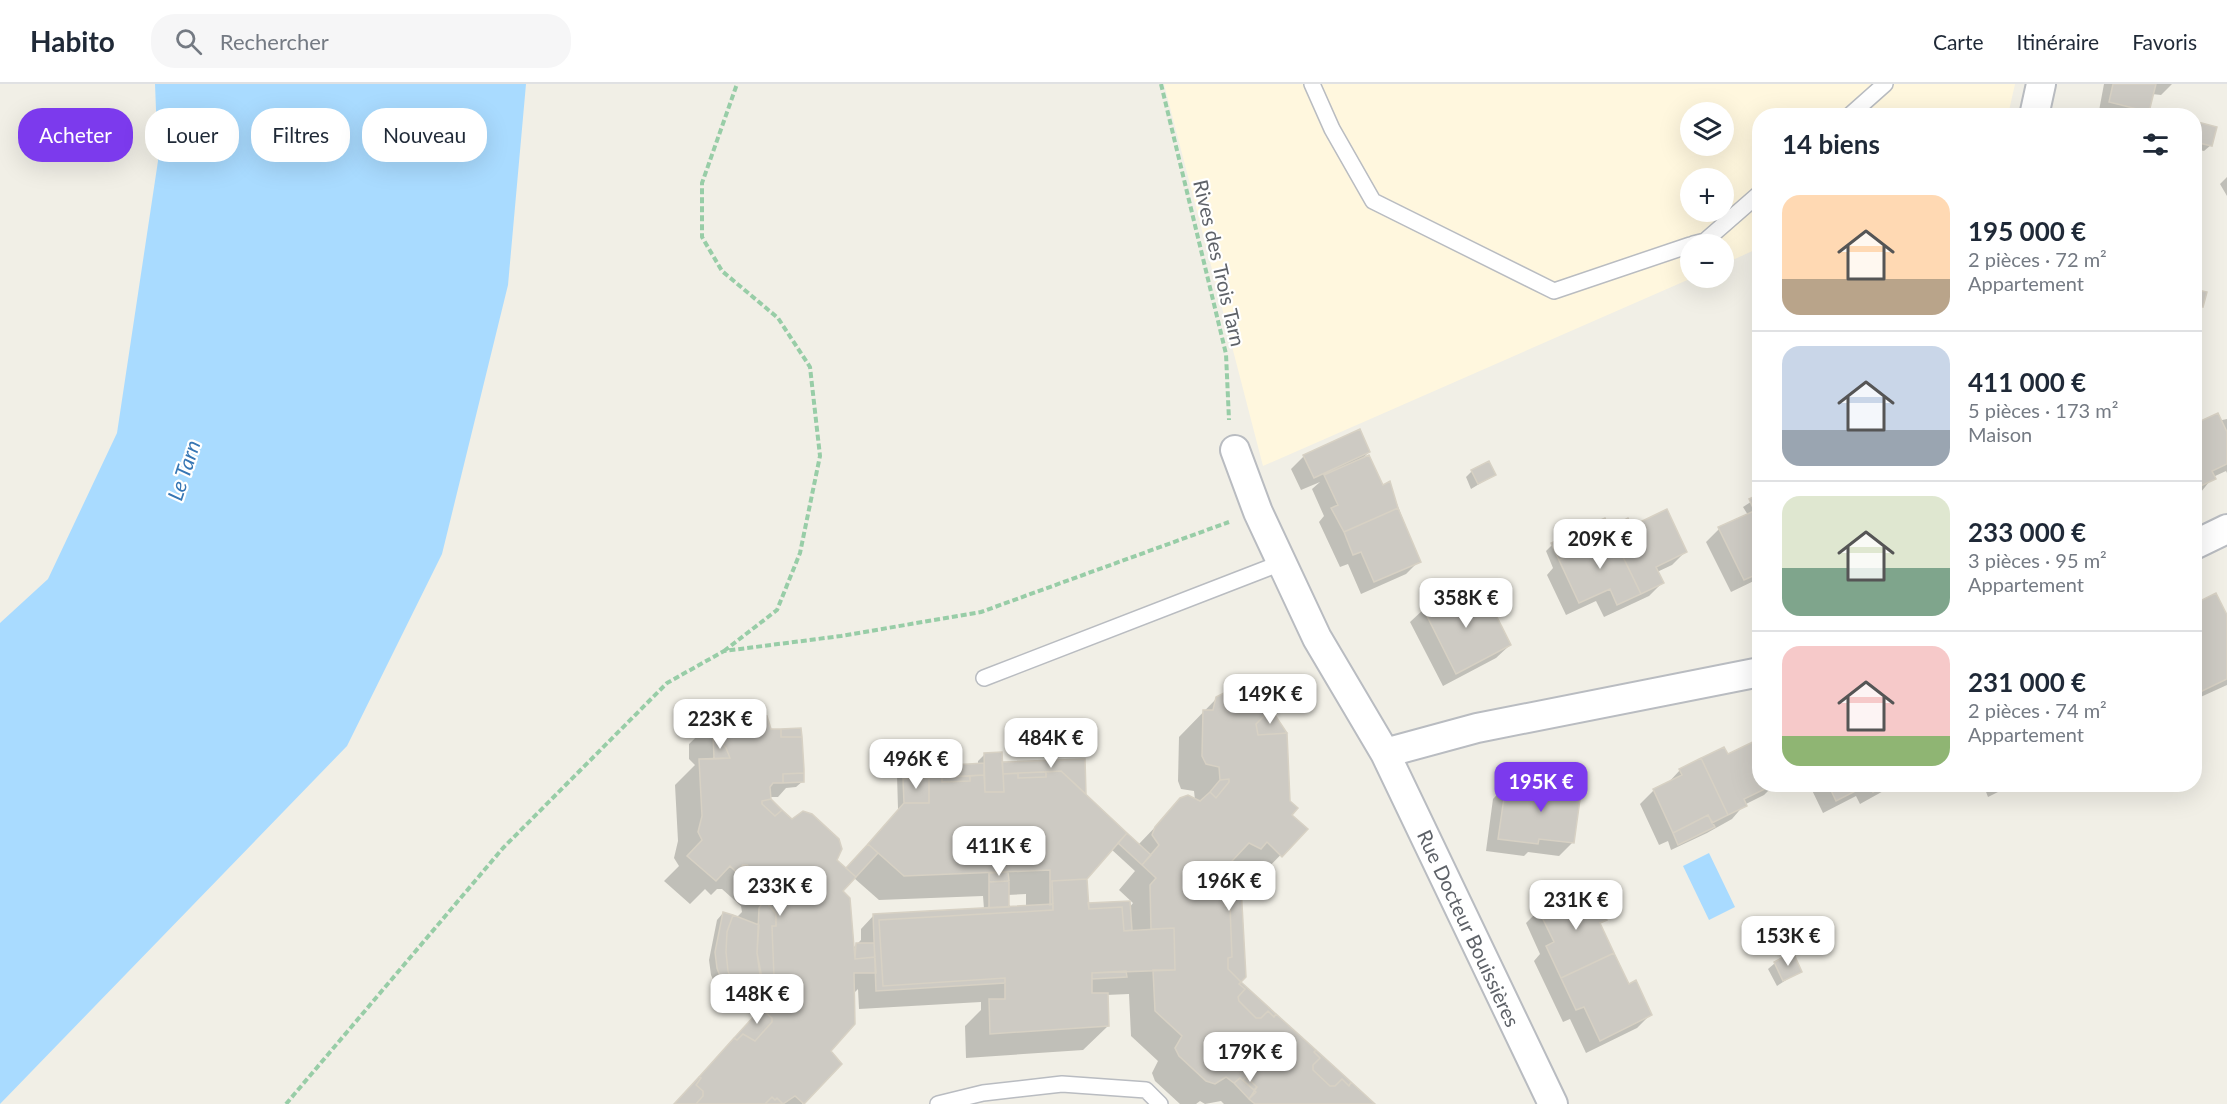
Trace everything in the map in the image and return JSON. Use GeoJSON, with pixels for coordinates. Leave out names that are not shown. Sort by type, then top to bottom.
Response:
{"type":"FeatureCollection","features":[{"type":"Feature","properties":{"kind":"street"},"geometry":{"type":"LineString","coordinates":[[2036,108],[2042,84]]}},
{"type":"Feature","properties":{"kind":"street","name":"Rue Docteur Bouissières"},"geometry":{"type":"LineString","coordinates":[[1235,450],[1258,512],[1317,638],[1385,753],[1552,1104]]}},
{"type":"Feature","properties":{"kind":"street"},"geometry":{"type":"LineString","coordinates":[[2202,541],[2227,530]]}},
{"type":"Feature","properties":{"kind":"street"},"geometry":{"type":"LineString","coordinates":[[1385,753],[1477,728],[1752,674]]}},
{"type":"Feature","properties":{"kind":"lane"},"geometry":{"type":"LineString","coordinates":[[1312,84],[1332,129],[1373,201],[1554,291],[1680,249]]}},
{"type":"Feature","properties":{"kind":"lane"},"geometry":{"type":"LineString","coordinates":[[1858,108],[1885,84]]}},
{"type":"Feature","properties":{"kind":"lane"},"geometry":{"type":"LineString","coordinates":[[1713,234],[1752,200]]}},
{"type":"Feature","properties":{"kind":"lane"},"geometry":{"type":"LineString","coordinates":[[984,678],[1281,562]]}},
{"type":"Feature","properties":{"kind":"lane"},"geometry":{"type":"LineString","coordinates":[[938,1104],[983,1093],[1062,1084],[1146,1090],[1160,1104]]}},
{"type":"Feature","properties":{"kind":"path"},"geometry":{"type":"LineString","coordinates":[[286,1104],[503,848],[667,683],[724,651],[777,610],[800,553],[820,456],[810,367],[778,318],[722,271],[702,237],[702,183],[737,84]]}},
{"type":"Feature","properties":{"kind":"path","name":"Rives des Trois Tarn"},"geometry":{"type":"LineString","coordinates":[[1161,84],[1226,354],[1226,408],[1235,450]]}},
{"type":"Feature","properties":{"kind":"path"},"geometry":{"type":"LineString","coordinates":[[724,651],[840,636],[981,612],[1258,512]]}},
{"type":"Feature","properties":{"kind":"shaded area"},"geometry":{"type":"Polygon","coordinates":[[[1164,84],[2015,84],[2010,108],[1752,108],[1752,251],[1734,259],[1734,234],[1680,234],[1680,283],[1263,466],[1164,84]]]}},
{"type":"Feature","properties":{"kind":"water","name":"Le Tarn"},"geometry":{"type":"Polygon","coordinates":[[[155,84],[526,84],[508,285],[442,554],[347,746],[0,1104],[0,623],[48,579],[117,433],[158,162],[239,162],[239,108],[156,108],[155,84]]]}},
{"type":"Feature","properties":{"kind":"water"},"geometry":{"type":"Polygon","coordinates":[[[1709,853],[1735,907],[1709,920],[1683,866],[1709,853]]]}},
{"type":"Feature","properties":{"kind":"building"},"geometry":{"type":"Polygon","coordinates":[[[2113,84],[2156,84],[2150,108],[2133,108],[2109,102],[2113,84]]]}},
{"type":"Feature","properties":{"kind":"building"},"geometry":{"type":"Polygon","coordinates":[[[2202,123],[2217,127],[2212,146],[2202,144],[2202,123]]]}},
{"type":"Feature","properties":{"kind":"building"},"geometry":{"type":"Polygon","coordinates":[[[2202,291],[2207,292],[2202,307],[2202,291]]]}},
{"type":"Feature","properties":{"kind":"building"},"geometry":{"type":"Polygon","coordinates":[[[2218,413],[2227,432],[2227,464],[2212,471],[2216,479],[2202,485],[2202,420],[2218,413]]]}},
{"type":"Feature","properties":{"kind":"building"},"geometry":{"type":"Polygon","coordinates":[[[1360,429],[1370,452],[1314,478],[1303,455],[1360,429]]]}},
{"type":"Feature","properties":{"kind":"building"},"geometry":{"type":"Polygon","coordinates":[[[1369,455],[1383,485],[1390,481],[1398,508],[1344,532],[1331,508],[1338,505],[1324,475],[1369,455]]]}},
{"type":"Feature","properties":{"kind":"building"},"geometry":{"type":"Polygon","coordinates":[[[1489,461],[1496,475],[1478,484],[1471,470],[1489,461]]]}},
{"type":"Feature","properties":{"kind":"building"},"geometry":{"type":"Polygon","coordinates":[[[1398,508],[1421,562],[1374,582],[1361,552],[1353,555],[1344,532],[1398,508]]]}},
{"type":"Feature","properties":{"kind":"building"},"geometry":{"type":"Polygon","coordinates":[[[1667,509],[1687,552],[1656,567],[1664,583],[1641,594],[1609,528],[1628,518],[1632,526],[1667,509]]]}},
{"type":"Feature","properties":{"kind":"building"},"geometry":{"type":"Polygon","coordinates":[[[1752,512],[1752,576],[1744,580],[1718,527],[1752,512]]]}},
{"type":"Feature","properties":{"kind":"building"},"geometry":{"type":"Polygon","coordinates":[[[1605,518],[1609,528],[1591,536],[1594,543],[1559,560],[1551,543],[1605,518]]]}},
{"type":"Feature","properties":{"kind":"building"},"geometry":{"type":"Polygon","coordinates":[[[1609,528],[1641,594],[1617,605],[1610,589],[1579,603],[1559,560],[1594,543],[1591,536],[1609,528]]]}},
{"type":"Feature","properties":{"kind":"building"},"geometry":{"type":"Polygon","coordinates":[[[1470,584],[1483,612],[1492,607],[1511,645],[1456,674],[1423,608],[1470,584]]]}},
{"type":"Feature","properties":{"kind":"building"},"geometry":{"type":"Polygon","coordinates":[[[2216,593],[2227,615],[2227,679],[2202,691],[2202,600],[2216,593]]]}},
{"type":"Feature","properties":{"kind":"building"},"geometry":{"type":"Polygon","coordinates":[[[1261,691],[1271,695],[1271,709],[1256,724],[1258,735],[1287,733],[1290,801],[1298,808],[1292,815],[1308,829],[1282,857],[1267,842],[1261,849],[1249,843],[1232,861],[1240,873],[1225,895],[1225,906],[1230,906],[1232,957],[1228,958],[1228,969],[1245,989],[1238,997],[1239,1001],[1256,1018],[1261,1018],[1268,1011],[1274,1017],[1276,1014],[1316,1050],[1314,1052],[1320,1058],[1313,1065],[1313,1070],[1330,1086],[1335,1086],[1342,1079],[1349,1086],[1351,1082],[1375,1104],[1255,1104],[1249,1099],[1257,1087],[1246,1077],[1234,1083],[1226,1077],[1215,1084],[1206,1081],[1179,1056],[1175,1048],[1182,1036],[1155,1011],[1153,970],[1175,970],[1174,928],[1151,929],[1150,885],[1156,878],[1142,865],[1159,845],[1152,835],[1155,827],[1180,798],[1188,795],[1200,801],[1210,792],[1216,798],[1229,782],[1229,779],[1220,780],[1219,767],[1206,764],[1202,756],[1203,710],[1213,710],[1216,697],[1224,693],[1261,691]]]}},
{"type":"Feature","properties":{"kind":"building"},"geometry":{"type":"Polygon","coordinates":[[[1271,709],[1287,733],[1258,735],[1256,724],[1271,709]]]}},
{"type":"Feature","properties":{"kind":"building"},"geometry":{"type":"Polygon","coordinates":[[[758,714],[767,716],[771,729],[781,729],[781,737],[802,737],[804,769],[804,773],[783,774],[783,783],[773,783],[770,787],[771,799],[762,801],[762,804],[775,816],[782,810],[792,819],[803,811],[812,814],[839,839],[842,849],[837,860],[856,877],[843,891],[850,898],[855,959],[875,957],[876,973],[854,973],[855,1024],[831,1051],[842,1064],[804,1104],[795,1096],[783,1104],[777,1098],[775,1100],[772,1097],[765,1104],[696,1104],[703,1096],[703,1091],[696,1085],[701,1078],[699,1077],[734,1038],[737,1040],[743,1034],[755,1041],[772,1022],[772,1018],[764,1011],[779,989],[779,977],[774,977],[772,926],[776,926],[776,914],[759,894],[766,886],[765,882],[747,865],[743,865],[736,872],[730,866],[716,881],[687,856],[702,840],[698,832],[702,816],[699,759],[730,758],[726,748],[713,734],[713,718],[721,715],[758,714]]]}},
{"type":"Feature","properties":{"kind":"building"},"geometry":{"type":"Polygon","coordinates":[[[801,728],[802,737],[781,737],[781,729],[801,728]]]}},
{"type":"Feature","properties":{"kind":"building"},"geometry":{"type":"Polygon","coordinates":[[[713,734],[726,748],[730,758],[714,759],[713,734]]]}},
{"type":"Feature","properties":{"kind":"building"},"geometry":{"type":"Polygon","coordinates":[[[1752,742],[1752,792],[1758,792],[1744,799],[1747,806],[1728,815],[1701,758],[1724,747],[1728,754],[1752,742]]]}},
{"type":"Feature","properties":{"kind":"building"},"geometry":{"type":"Polygon","coordinates":[[[1002,752],[1004,792],[985,792],[984,753],[1002,752]]]}},
{"type":"Feature","properties":{"kind":"building"},"geometry":{"type":"Polygon","coordinates":[[[1701,758],[1728,815],[1712,823],[1708,815],[1673,833],[1653,789],[1682,775],[1679,769],[1701,758]]]}},
{"type":"Feature","properties":{"kind":"building"},"geometry":{"type":"Polygon","coordinates":[[[1085,759],[1086,794],[1061,771],[1003,774],[1002,762],[1085,759]]]}},
{"type":"Feature","properties":{"kind":"building"},"geometry":{"type":"Polygon","coordinates":[[[984,763],[984,775],[903,779],[903,768],[984,763]]]}},
{"type":"Feature","properties":{"kind":"building"},"geometry":{"type":"Polygon","coordinates":[[[1061,771],[1127,833],[1087,879],[1052,881],[1053,904],[1050,905],[1050,870],[904,876],[868,844],[904,803],[929,803],[929,777],[942,777],[942,782],[970,781],[970,776],[984,775],[985,792],[1004,792],[1003,774],[1018,773],[1018,778],[1046,777],[1046,772],[1061,771]]]}},
{"type":"Feature","properties":{"kind":"building"},"geometry":{"type":"Polygon","coordinates":[[[1046,772],[1046,777],[1018,778],[1018,773],[1046,772]]]}},
{"type":"Feature","properties":{"kind":"building"},"geometry":{"type":"Polygon","coordinates":[[[804,773],[804,782],[783,783],[783,774],[804,773]]]}},
{"type":"Feature","properties":{"kind":"building"},"geometry":{"type":"Polygon","coordinates":[[[970,776],[970,781],[942,782],[942,777],[970,776]]]}},
{"type":"Feature","properties":{"kind":"building"},"geometry":{"type":"Polygon","coordinates":[[[929,777],[929,803],[904,803],[903,779],[929,777]]]}},
{"type":"Feature","properties":{"kind":"building"},"geometry":{"type":"Polygon","coordinates":[[[1229,779],[1216,798],[1210,792],[1220,780],[1229,779]]]}},
{"type":"Feature","properties":{"kind":"building"},"geometry":{"type":"Polygon","coordinates":[[[1545,780],[1582,785],[1574,843],[1539,839],[1538,844],[1498,839],[1506,784],[1543,789],[1545,780]]]}},
{"type":"Feature","properties":{"kind":"building"},"geometry":{"type":"Polygon","coordinates":[[[1832,792],[1853,792],[1836,801],[1832,792]]]}},
{"type":"Feature","properties":{"kind":"building"},"geometry":{"type":"Polygon","coordinates":[[[771,799],[782,810],[775,816],[762,804],[762,801],[771,799]]]}},
{"type":"Feature","properties":{"kind":"building"},"geometry":{"type":"Polygon","coordinates":[[[1708,815],[1715,827],[1678,845],[1673,833],[1708,815]]]}},
{"type":"Feature","properties":{"kind":"building"},"geometry":{"type":"Polygon","coordinates":[[[1127,833],[1151,855],[1142,865],[1118,843],[1127,833]]]}},
{"type":"Feature","properties":{"kind":"building"},"geometry":{"type":"Polygon","coordinates":[[[868,844],[878,853],[856,877],[846,868],[868,844]]]}},
{"type":"Feature","properties":{"kind":"building"},"geometry":{"type":"Polygon","coordinates":[[[743,865],[747,865],[765,882],[766,886],[759,894],[736,872],[743,865]]]}},
{"type":"Feature","properties":{"kind":"building"},"geometry":{"type":"Polygon","coordinates":[[[1008,872],[1009,881],[989,882],[989,873],[1008,872]]]}},
{"type":"Feature","properties":{"kind":"building"},"geometry":{"type":"Polygon","coordinates":[[[1087,879],[1089,909],[1122,907],[1124,931],[1174,928],[1175,970],[1092,973],[1092,993],[1108,993],[1109,1026],[990,1034],[989,999],[1005,999],[1005,978],[883,986],[879,920],[1053,910],[1052,881],[1087,879]]]}},
{"type":"Feature","properties":{"kind":"building"},"geometry":{"type":"Polygon","coordinates":[[[1009,881],[1009,907],[989,908],[989,882],[1009,881]]]}},
{"type":"Feature","properties":{"kind":"building"},"geometry":{"type":"Polygon","coordinates":[[[1236,881],[1241,886],[1246,977],[1241,982],[1228,969],[1228,958],[1232,957],[1230,906],[1225,906],[1225,895],[1236,881]]]}},
{"type":"Feature","properties":{"kind":"building"},"geometry":{"type":"Polygon","coordinates":[[[1590,884],[1607,920],[1600,923],[1614,953],[1561,978],[1546,946],[1554,942],[1538,909],[1590,884]]]}},
{"type":"Feature","properties":{"kind":"building"},"geometry":{"type":"Polygon","coordinates":[[[765,899],[776,914],[776,926],[772,926],[774,977],[779,977],[779,989],[770,1005],[763,997],[757,953],[759,908],[765,899]]]}},
{"type":"Feature","properties":{"kind":"building"},"geometry":{"type":"Polygon","coordinates":[[[1130,901],[1132,930],[1124,931],[1122,907],[1089,909],[1088,903],[1130,901]]]}},
{"type":"Feature","properties":{"kind":"building"},"geometry":{"type":"Polygon","coordinates":[[[1053,904],[1053,910],[879,920],[883,986],[1005,978],[1005,983],[876,991],[873,914],[1053,904]]]}},
{"type":"Feature","properties":{"kind":"building"},"geometry":{"type":"Polygon","coordinates":[[[723,912],[733,915],[727,932],[726,952],[728,971],[736,990],[727,995],[717,968],[715,952],[723,912]]]}},
{"type":"Feature","properties":{"kind":"building"},"geometry":{"type":"Polygon","coordinates":[[[733,915],[759,925],[757,953],[762,978],[736,990],[728,971],[726,952],[727,932],[733,915]]]}},
{"type":"Feature","properties":{"kind":"building"},"geometry":{"type":"Polygon","coordinates":[[[856,943],[874,943],[875,957],[855,959],[856,943]]]}},
{"type":"Feature","properties":{"kind":"building"},"geometry":{"type":"Polygon","coordinates":[[[1793,952],[1802,972],[1783,981],[1774,962],[1793,952]]]}},
{"type":"Feature","properties":{"kind":"building"},"geometry":{"type":"Polygon","coordinates":[[[1614,953],[1629,984],[1636,980],[1652,1015],[1600,1041],[1584,1007],[1576,1010],[1561,978],[1614,953]]]}},
{"type":"Feature","properties":{"kind":"building"},"geometry":{"type":"Polygon","coordinates":[[[1126,971],[1127,977],[1092,979],[1092,973],[1126,971]]]}},
{"type":"Feature","properties":{"kind":"building"},"geometry":{"type":"Polygon","coordinates":[[[1241,982],[1276,1014],[1274,1017],[1268,1011],[1261,1018],[1256,1018],[1239,1001],[1238,997],[1245,989],[1239,984],[1241,982]]]}},
{"type":"Feature","properties":{"kind":"building"},"geometry":{"type":"Polygon","coordinates":[[[767,1002],[770,1005],[764,1011],[772,1018],[772,1022],[755,1041],[743,1034],[737,1040],[734,1038],[767,1002]]]}},
{"type":"Feature","properties":{"kind":"building"},"geometry":{"type":"Polygon","coordinates":[[[1316,1050],[1351,1082],[1349,1086],[1342,1079],[1335,1086],[1330,1086],[1313,1070],[1313,1065],[1320,1058],[1314,1052],[1316,1050]]]}},
{"type":"Feature","properties":{"kind":"building"},"geometry":{"type":"Polygon","coordinates":[[[699,1077],[701,1078],[696,1085],[703,1091],[703,1096],[696,1104],[674,1104],[699,1077]]]}},
{"type":"Feature","properties":{"kind":"building"},"geometry":{"type":"Polygon","coordinates":[[[1246,1077],[1257,1087],[1254,1090],[1243,1080],[1246,1077]]]}},
{"type":"Feature","properties":{"kind":"building"},"geometry":{"type":"Polygon","coordinates":[[[1240,1078],[1256,1092],[1249,1099],[1234,1083],[1240,1078]]]}},
{"type":"Feature","properties":{"kind":"building"},"geometry":{"type":"Polygon","coordinates":[[[772,1097],[775,1100],[777,1098],[783,1104],[765,1104],[772,1097]]]}}]}
